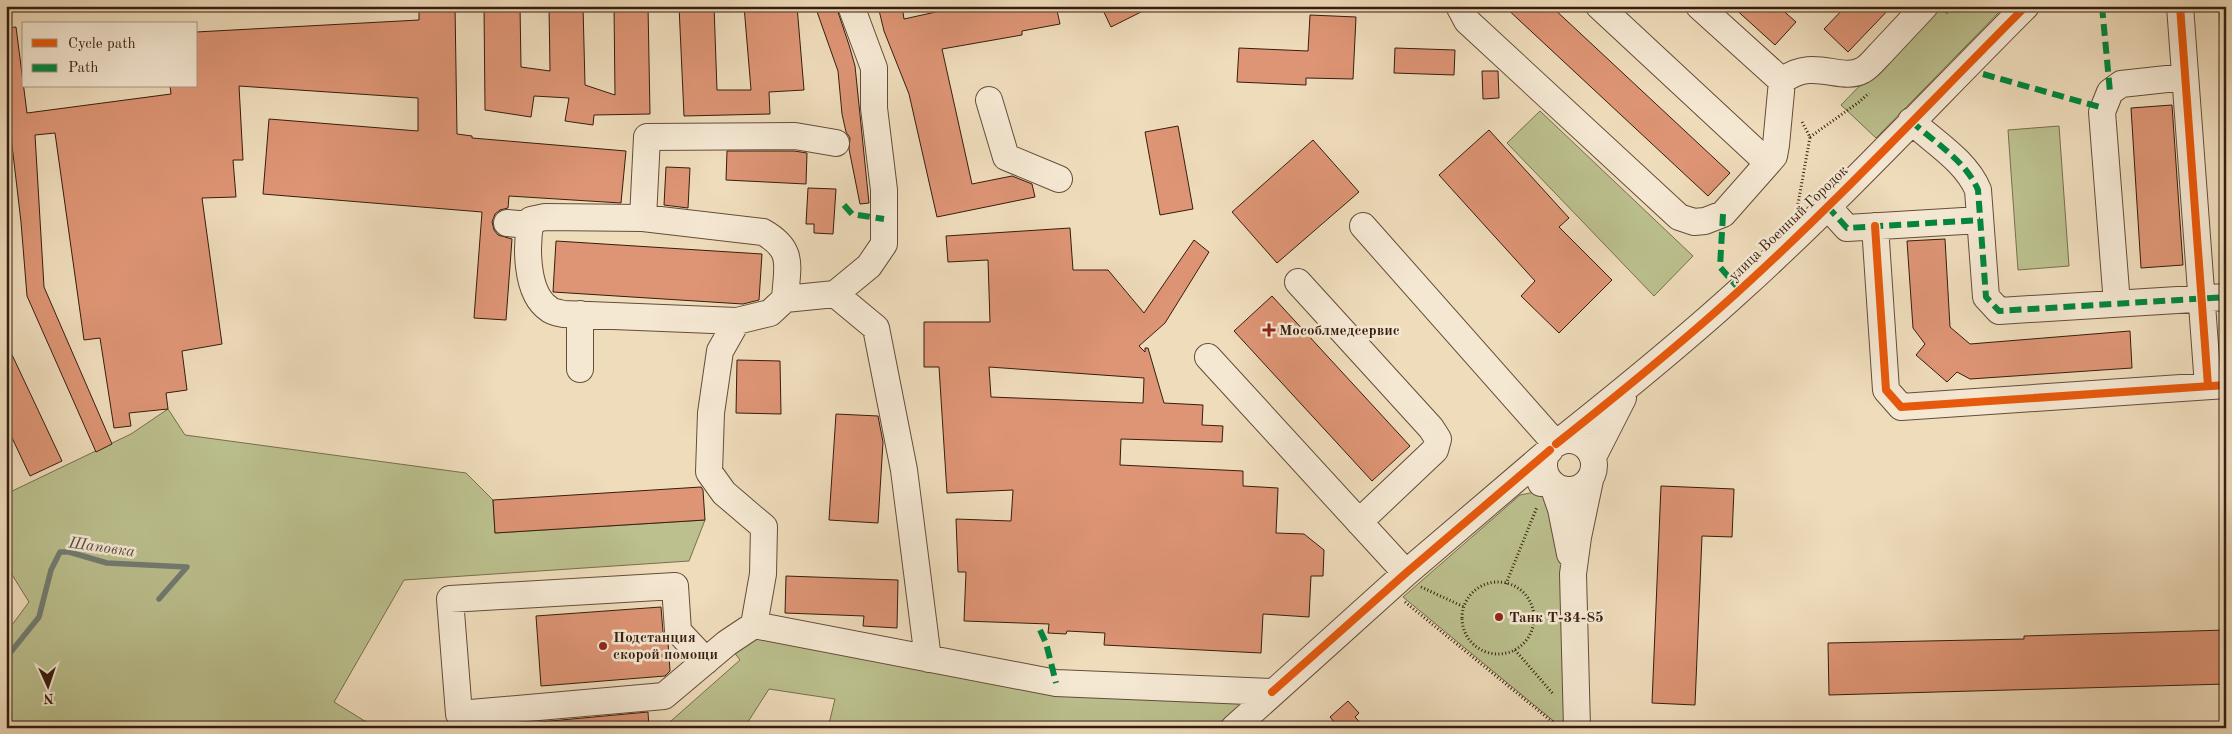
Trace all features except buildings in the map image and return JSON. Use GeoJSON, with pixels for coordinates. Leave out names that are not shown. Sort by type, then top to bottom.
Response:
{"type":"FeatureCollection","features":[{"type":"Feature","properties":{"kind":"street"},"geometry":{"type":"LineString","coordinates":[[785,298],[787,257],[778,240],[763,232],[642,218],[545,217],[519,224],[528,237],[531,281],[537,296],[549,310],[564,314],[737,321],[770,313],[785,298],[835,294],[869,266],[884,244],[884,190],[874,108],[874,68],[851,6]]}},
{"type":"Feature","properties":{"kind":"street"},"geometry":{"type":"LineString","coordinates":[[1459,6],[1467,21],[1679,216],[1688,221],[1705,221],[1723,214],[1774,156],[1782,81],[1792,73],[1803,70],[1847,73],[1864,70],[1925,6]]}},
{"type":"Feature","properties":{"kind":"street"},"geometry":{"type":"LineString","coordinates":[[1599,6],[1768,163]]}},
{"type":"Feature","properties":{"kind":"street"},"geometry":{"type":"LineString","coordinates":[[1699,6],[1782,81]]}},
{"type":"Feature","properties":{"kind":"street","name":"улица Военный Городок"},"geometry":{"type":"LineString","coordinates":[[1234,728],[1272,692],[1496,494],[1632,384],[1740,290],[1792,241],[2026,6]]}},
{"type":"Feature","properties":{"kind":"street"},"geometry":{"type":"LineString","coordinates":[[1875,226],[1886,390],[1901,407],[2217,386],[2214,298],[2185,77],[2180,6]]}},
{"type":"Feature","properties":{"kind":"street"},"geometry":{"type":"LineString","coordinates":[[2117,304],[2102,112],[2110,92],[2121,84],[2185,77]]}},
{"type":"Feature","properties":{"kind":"street"},"geometry":{"type":"LineString","coordinates":[[989,100],[1006,157],[1059,179]]}},
{"type":"Feature","properties":{"kind":"street"},"geometry":{"type":"LineString","coordinates":[[1911,121],[1965,168],[1973,179],[1978,190],[1986,297],[1999,311],[2214,298]]}},
{"type":"Feature","properties":{"kind":"street"},"geometry":{"type":"LineString","coordinates":[[642,218],[647,137],[795,136],[836,143]]}},
{"type":"Feature","properties":{"kind":"street"},"geometry":{"type":"LineString","coordinates":[[1827,206],[1848,228],[1980,220]]}},
{"type":"Feature","properties":{"kind":"street"},"geometry":{"type":"LineString","coordinates":[[1363,226],[1553,447]]}},
{"type":"Feature","properties":{"kind":"street"},"geometry":{"type":"LineString","coordinates":[[1298,282],[1431,428],[1438,439],[1435,450],[1359,522]]}},
{"type":"Feature","properties":{"kind":"street"},"geometry":{"type":"LineString","coordinates":[[835,294],[876,328],[904,470],[928,659]]}},
{"type":"Feature","properties":{"kind":"street"},"geometry":{"type":"LineString","coordinates":[[580,314],[580,369]]}},
{"type":"Feature","properties":{"kind":"street"},"geometry":{"type":"LineString","coordinates":[[737,321],[720,351],[711,413],[709,472],[724,493],[764,527],[763,574],[754,625]]}},
{"type":"Feature","properties":{"kind":"street"},"geometry":{"type":"LineString","coordinates":[[1208,357],[1359,522],[1398,580]]}},
{"type":"Feature","properties":{"kind":"street"},"geometry":{"type":"LineString","coordinates":[[1573,574],[1591,468],[1586,447],[1575,441],[1563,441],[1553,447],[1544,465],[1547,477],[1559,488],[1572,490],[1580,488],[1591,468],[1616,409],[1632,384]]}},
{"type":"Feature","properties":{"kind":"street"},"geometry":{"type":"LineString","coordinates":[[1496,494],[1516,487],[1552,483]]}},
{"type":"Feature","properties":{"kind":"street"},"geometry":{"type":"LineString","coordinates":[[1552,483],[1561,510],[1573,574],[1588,727]]}},
{"type":"Feature","properties":{"kind":"street"},"geometry":{"type":"LineString","coordinates":[[706,661],[678,630],[674,586],[450,600],[459,714],[664,696],[706,661],[727,643],[754,625],[1056,683],[1272,692]]}},
{"type":"Feature","properties":{"kind":"path"},"geometry":{"type":"LineString","coordinates":[[1810,137],[1859,102]]}},
{"type":"Feature","properties":{"kind":"path"},"geometry":{"type":"LineString","coordinates":[[1792,241],[1810,137],[1798,113]]}},
{"type":"Feature","properties":{"kind":"path"},"geometry":{"type":"LineString","coordinates":[[1506,584],[1542,496],[1552,483]]}},
{"type":"Feature","properties":{"kind":"path"},"geometry":{"type":"LineString","coordinates":[[1464,607],[1416,585],[1398,580],[1399,597],[1559,728]]}},
{"type":"Feature","properties":{"kind":"path"},"geometry":{"type":"LineString","coordinates":[[1494,583],[1506,584],[1524,594],[1532,608],[1534,616],[1531,632],[1527,639],[1515,650],[1490,654],[1474,646],[1469,640],[1462,624],[1464,607],[1472,593],[1479,588],[1494,583]]}},
{"type":"Feature","properties":{"kind":"path"},"geometry":{"type":"LineString","coordinates":[[1515,650],[1558,700]]}},
{"type":"Feature","properties":{"kind":"path"},"geometry":{"type":"LineString","coordinates":[[1588,727],[1607,728]]}},
{"type":"Feature","properties":{"kind":"green space"},"geometry":{"type":"Polygon","coordinates":[[[1937,6],[2005,6],[1876,138],[1841,105],[1937,6]]]}},
{"type":"Feature","properties":{"kind":"green space"},"geometry":{"type":"Polygon","coordinates":[[[2219,6],[2226,6],[2225,99],[2219,6]]]}},
{"type":"Feature","properties":{"kind":"green space"},"geometry":{"type":"Polygon","coordinates":[[[1540,111],[1693,256],[1654,296],[1507,143],[1540,111]]]}},
{"type":"Feature","properties":{"kind":"green space"},"geometry":{"type":"Polygon","coordinates":[[[2059,126],[2069,266],[2018,270],[2008,130],[2059,126]]]}},
{"type":"Feature","properties":{"kind":"green space"},"geometry":{"type":"Polygon","coordinates":[[[168,409],[185,435],[466,473],[493,500],[495,533],[705,520],[689,561],[404,580],[334,702],[376,728],[6,728],[6,633],[29,602],[6,565],[6,494],[131,434],[168,409]]]}},
{"type":"Feature","properties":{"kind":"green space"},"geometry":{"type":"Polygon","coordinates":[[[1535,492],[1547,498],[1559,516],[1573,728],[1562,728],[1403,597],[1520,495],[1535,492]]]}},
{"type":"Feature","properties":{"kind":"green space"},"geometry":{"type":"Polygon","coordinates":[[[754,625],[928,659],[1272,692],[1234,728],[828,728],[835,699],[769,689],[744,728],[663,728],[740,660],[727,643],[754,625]]]}},
{"type":"Feature","properties":{"kind":"waterway","name":"Шаповка"},"geometry":{"type":"LineString","coordinates":[[6,658],[39,617],[51,570],[60,552],[69,552],[107,563],[187,567],[159,599]]}},
{"type":"Feature","properties":{"kind":"marked path"},"geometry":{"type":"LineString","coordinates":[[2102,6],[2110,92]]}},
{"type":"Feature","properties":{"kind":"marked path"},"geometry":{"type":"LineString","coordinates":[[1983,74],[2103,108]]}},
{"type":"Feature","properties":{"kind":"marked path"},"geometry":{"type":"LineString","coordinates":[[1911,121],[1958,161],[1973,180],[1978,190],[1986,297],[1999,311],[2226,297]]}},
{"type":"Feature","properties":{"kind":"marked path"},"geometry":{"type":"LineString","coordinates":[[844,205],[852,214],[884,219]]}},
{"type":"Feature","properties":{"kind":"marked path"},"geometry":{"type":"LineString","coordinates":[[1827,206],[1847,228],[1980,220]]}},
{"type":"Feature","properties":{"kind":"marked path"},"geometry":{"type":"LineString","coordinates":[[1723,214],[1720,267],[1740,290]]}},
{"type":"Feature","properties":{"kind":"marked path"},"geometry":{"type":"LineString","coordinates":[[1040,630],[1046,643],[1056,683]]}},
{"type":"Feature","properties":{"kind":"cycle path"},"geometry":{"type":"LineString","coordinates":[[1556,444],[1673,349],[1778,255],[1850,185],[2026,6]]}},
{"type":"Feature","properties":{"kind":"cycle path"},"geometry":{"type":"LineString","coordinates":[[2180,6],[2208,386]]}},
{"type":"Feature","properties":{"kind":"cycle path"},"geometry":{"type":"LineString","coordinates":[[1875,226],[1886,390],[1901,407],[2226,385]]}},
{"type":"Feature","properties":{"kind":"cycle path"},"geometry":{"type":"LineString","coordinates":[[1272,692],[1406,573],[1550,450]]}},
{"type":"Feature","properties":{"kind":"place","name":"Мособлмедсервис"},"geometry":{"type":"Point","coordinates":[1269,330]}},
{"type":"Feature","properties":{"kind":"place","name":"Танк Т-34-85"},"geometry":{"type":"Point","coordinates":[1499,617]}},
{"type":"Feature","properties":{"kind":"place","name":"Подстанция скорой помощи"},"geometry":{"type":"Point","coordinates":[603,646]}}]}
